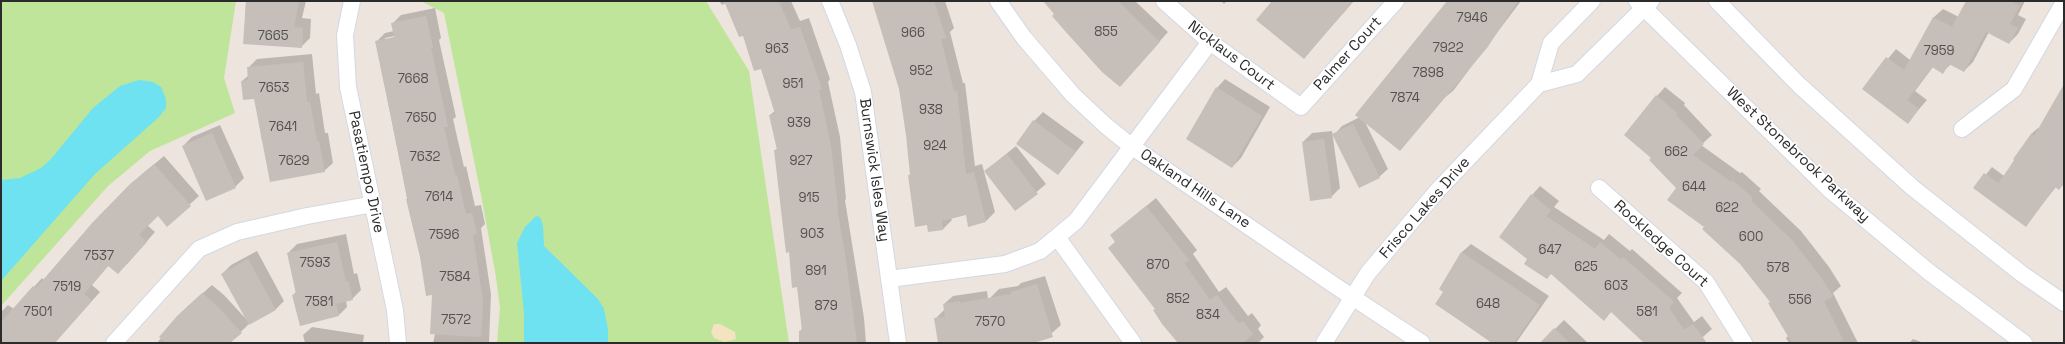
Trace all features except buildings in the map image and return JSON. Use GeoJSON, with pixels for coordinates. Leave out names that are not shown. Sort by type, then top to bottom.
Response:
{"type":"FeatureCollection","features":[{"type":"Feature","properties":{"kind":"street","name":"Pasatiempo Drive"},"geometry":{"type":"LineString","coordinates":[[352,1],[344,35],[348,87],[374,204],[395,310],[398,343]]}},
{"type":"Feature","properties":{"kind":"street","name":"Burnswick Isles Way"},"geometry":{"type":"LineString","coordinates":[[830,1],[848,46],[863,92],[898,343]]}},
{"type":"Feature","properties":{"kind":"street","name":"Oakland Hills Lane"},"geometry":{"type":"LineString","coordinates":[[998,1],[1024,38],[1073,95],[1105,125],[1131,146],[1352,298],[1422,343]]}},
{"type":"Feature","properties":{"kind":"street","name":"Nicklaus Court"},"geometry":{"type":"LineString","coordinates":[[1164,1],[1210,42],[1301,108]]}},
{"type":"Feature","properties":{"kind":"street","name":"Palmer Court"},"geometry":{"type":"LineString","coordinates":[[1301,108],[1396,1]]}},
{"type":"Feature","properties":{"kind":"street","name":"Frisco Lakes Drive"},"geometry":{"type":"LineString","coordinates":[[1324,343],[1368,273],[1438,190],[1539,84],[1551,43],[1592,1]]}},
{"type":"Feature","properties":{"kind":"street"},"geometry":{"type":"LineString","coordinates":[[1717,1],[1799,85],[1913,188],[2022,274],[2064,303]]}},
{"type":"Feature","properties":{"kind":"street"},"geometry":{"type":"LineString","coordinates":[[1962,129],[2014,89],[2064,2]]}},
{"type":"Feature","properties":{"kind":"street"},"geometry":{"type":"LineString","coordinates":[[1539,84],[1578,74],[1644,3]]}},
{"type":"Feature","properties":{"kind":"street","name":"West Stonebrook Parkway"},"geometry":{"type":"LineString","coordinates":[[1644,3],[1830,190],[1929,272],[2024,343]]}},
{"type":"Feature","properties":{"kind":"street"},"geometry":{"type":"LineString","coordinates":[[889,279],[1005,264],[1040,251],[1076,221],[1210,42]]}},
{"type":"Feature","properties":{"kind":"street","name":"Rockledge Court"},"geometry":{"type":"LineString","coordinates":[[1599,188],[1706,282],[1744,343]]}},
{"type":"Feature","properties":{"kind":"street"},"geometry":{"type":"LineString","coordinates":[[114,343],[199,249],[237,232],[307,216],[374,204]]}},
{"type":"Feature","properties":{"kind":"street"},"geometry":{"type":"LineString","coordinates":[[1057,237],[1133,343]]}},
{"type":"Feature","properties":{"kind":"green space"},"geometry":{"type":"Polygon","coordinates":[[[1,1],[236,1],[224,78],[235,113],[150,151],[108,186],[1,306],[1,1]]]}},
{"type":"Feature","properties":{"kind":"green space"},"geometry":{"type":"Polygon","coordinates":[[[421,1],[706,1],[749,71],[789,343],[497,343],[500,308],[496,277],[444,13],[421,1]]]}},
{"type":"Feature","properties":{"kind":"sand"},"geometry":{"type":"Polygon","coordinates":[[[714,324],[720,324],[735,332],[736,339],[725,342],[714,338],[711,332],[714,324]]]}},
{"type":"Feature","properties":{"kind":"water"},"geometry":{"type":"Polygon","coordinates":[[[139,80],[153,82],[161,87],[166,99],[166,108],[159,117],[95,174],[1,281],[1,180],[20,178],[41,168],[51,159],[93,108],[120,86],[139,80]]]}},
{"type":"Feature","properties":{"kind":"water"},"geometry":{"type":"Polygon","coordinates":[[[538,216],[541,219],[543,226],[544,246],[598,299],[604,309],[608,329],[608,343],[524,343],[524,313],[517,243],[525,227],[538,216]]]}}]}
